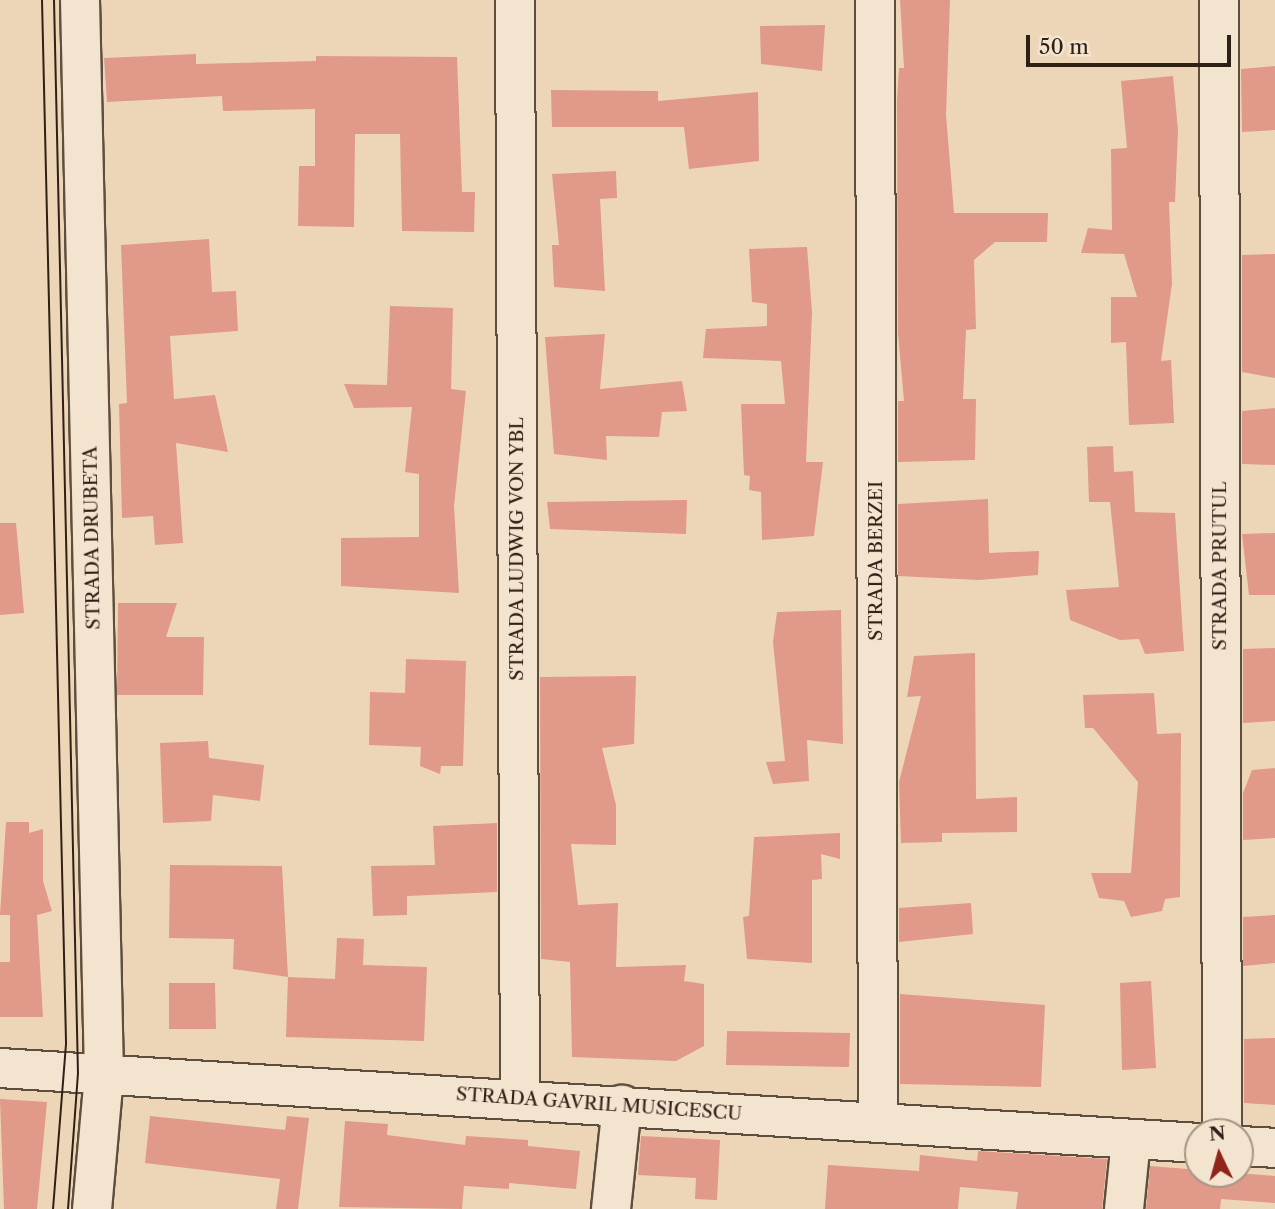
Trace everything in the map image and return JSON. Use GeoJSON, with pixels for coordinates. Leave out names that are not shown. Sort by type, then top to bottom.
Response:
{"type":"FeatureCollection","features":[{"type":"Feature","properties":{"kind":"street","name":"STRADA DRUBETA"},"geometry":{"type":"LineString","coordinates":[[80,0],[104,1075],[92,1209]]}},
{"type":"Feature","properties":{"kind":"street","name":"STRADA LUDWIG VON YBL"},"geometry":{"type":"LineString","coordinates":[[515,0],[520,1098]]}},
{"type":"Feature","properties":{"kind":"street","name":"STRADA BERZEI"},"geometry":{"type":"LineString","coordinates":[[875,0],[878,1123]]}},
{"type":"Feature","properties":{"kind":"street","name":"STRADA PRUTUL"},"geometry":{"type":"LineString","coordinates":[[1219,0],[1222,1118]]}},
{"type":"Feature","properties":{"kind":"street","name":"STRADA GAVRIL MUSICESCU"},"geometry":{"type":"LineString","coordinates":[[0,1068],[520,1098],[1184,1142]]}},
{"type":"Feature","properties":{"kind":"street"},"geometry":{"type":"LineString","coordinates":[[611,1209],[622,1105]]}},
{"type":"Feature","properties":{"kind":"street"},"geometry":{"type":"LineString","coordinates":[[1124,1209],[1131,1140]]}},
{"type":"Feature","properties":{"kind":"street"},"geometry":{"type":"LineString","coordinates":[[1254,1147],[1275,1148]]}},
{"type":"Feature","properties":{"kind":"building"},"geometry":{"type":"Polygon","coordinates":[[[900,0],[950,0],[946,115],[954,213],[1048,213],[1047,242],[995,242],[974,260],[976,329],[966,330],[963,399],[976,399],[975,460],[898,462],[898,401],[904,401],[898,333],[897,100],[899,68],[904,68],[900,0]]]}},
{"type":"Feature","properties":{"kind":"building"},"geometry":{"type":"Polygon","coordinates":[[[825,25],[822,71],[761,64],[760,26],[825,25]]]}},
{"type":"Feature","properties":{"kind":"building"},"geometry":{"type":"Polygon","coordinates":[[[196,54],[196,64],[316,61],[316,56],[457,57],[462,192],[475,192],[474,232],[402,231],[400,134],[355,134],[354,227],[298,226],[299,166],[315,166],[315,109],[223,111],[222,96],[107,102],[104,58],[196,54]]]}},
{"type":"Feature","properties":{"kind":"building"},"geometry":{"type":"Polygon","coordinates":[[[1275,66],[1275,130],[1242,132],[1241,69],[1275,66]]]}},
{"type":"Feature","properties":{"kind":"building"},"geometry":{"type":"Polygon","coordinates":[[[1173,76],[1178,130],[1175,202],[1169,202],[1172,284],[1161,361],[1171,360],[1174,423],[1129,425],[1126,342],[1111,343],[1111,297],[1137,297],[1124,254],[1081,253],[1088,228],[1112,230],[1111,149],[1127,148],[1121,81],[1173,76]]]}},
{"type":"Feature","properties":{"kind":"building"},"geometry":{"type":"Polygon","coordinates":[[[551,90],[658,91],[658,101],[758,92],[759,161],[689,169],[684,127],[552,127],[551,90]]]}},
{"type":"Feature","properties":{"kind":"building"},"geometry":{"type":"Polygon","coordinates":[[[616,171],[617,198],[600,199],[605,291],[554,287],[552,245],[559,245],[552,174],[616,171]]]}},
{"type":"Feature","properties":{"kind":"building"},"geometry":{"type":"Polygon","coordinates":[[[209,239],[212,292],[236,291],[238,331],[170,336],[174,399],[215,395],[228,452],[176,443],[183,543],[155,545],[153,516],[122,518],[119,404],[127,403],[121,245],[209,239]]]}},
{"type":"Feature","properties":{"kind":"building"},"geometry":{"type":"Polygon","coordinates":[[[807,247],[812,312],[806,462],[823,462],[814,536],[762,540],[761,492],[749,490],[750,476],[744,475],[741,404],[785,404],[781,361],[703,358],[706,329],[767,326],[767,304],[752,302],[749,249],[807,247]]]}},
{"type":"Feature","properties":{"kind":"building"},"geometry":{"type":"Polygon","coordinates":[[[1275,254],[1275,378],[1242,372],[1242,255],[1275,254]]]}},
{"type":"Feature","properties":{"kind":"building"},"geometry":{"type":"Polygon","coordinates":[[[390,306],[453,308],[451,389],[466,391],[454,506],[459,593],[341,586],[341,538],[419,537],[419,474],[405,472],[412,407],[354,408],[344,384],[387,385],[390,306]]]}},
{"type":"Feature","properties":{"kind":"building"},"geometry":{"type":"Polygon","coordinates":[[[605,334],[600,389],[682,381],[687,411],[662,412],[659,437],[606,436],[607,460],[554,454],[545,337],[605,334]]]}},
{"type":"Feature","properties":{"kind":"building"},"geometry":{"type":"Polygon","coordinates":[[[1275,408],[1275,465],[1242,464],[1242,411],[1275,408]]]}},
{"type":"Feature","properties":{"kind":"building"},"geometry":{"type":"Polygon","coordinates":[[[1113,446],[1114,472],[1133,471],[1135,512],[1175,513],[1184,651],[1145,654],[1139,639],[1120,640],[1070,620],[1066,590],[1119,587],[1110,502],[1089,502],[1087,447],[1113,446]]]}},
{"type":"Feature","properties":{"kind":"building"},"geometry":{"type":"Polygon","coordinates":[[[988,499],[989,553],[1039,551],[1038,575],[979,580],[898,576],[898,504],[988,499]]]}},
{"type":"Feature","properties":{"kind":"building"},"geometry":{"type":"Polygon","coordinates":[[[687,500],[686,534],[550,529],[547,502],[687,500]]]}},
{"type":"Feature","properties":{"kind":"building"},"geometry":{"type":"Polygon","coordinates":[[[0,523],[16,523],[24,613],[0,615],[0,523]]]}},
{"type":"Feature","properties":{"kind":"building"},"geometry":{"type":"Polygon","coordinates":[[[1275,533],[1275,595],[1249,595],[1242,534],[1275,533]]]}},
{"type":"Feature","properties":{"kind":"building"},"geometry":{"type":"Polygon","coordinates":[[[118,603],[177,603],[166,637],[204,637],[203,695],[117,695],[118,603]]]}},
{"type":"Feature","properties":{"kind":"building"},"geometry":{"type":"Polygon","coordinates":[[[841,610],[843,744],[807,740],[809,781],[773,784],[766,762],[785,761],[773,642],[777,612],[841,610]]]}},
{"type":"Feature","properties":{"kind":"building"},"geometry":{"type":"Polygon","coordinates":[[[1275,648],[1275,721],[1243,723],[1243,649],[1275,648]]]}},
{"type":"Feature","properties":{"kind":"building"},"geometry":{"type":"Polygon","coordinates":[[[975,653],[976,799],[1017,797],[1017,832],[942,833],[942,842],[901,843],[899,782],[921,696],[907,697],[914,656],[975,653]]]}},
{"type":"Feature","properties":{"kind":"building"},"geometry":{"type":"Polygon","coordinates":[[[406,659],[466,661],[463,766],[441,766],[440,774],[420,766],[421,747],[369,745],[370,692],[405,693],[406,659]]]}},
{"type":"Feature","properties":{"kind":"building"},"geometry":{"type":"Polygon","coordinates":[[[636,676],[634,744],[602,748],[616,805],[616,845],[571,844],[578,905],[618,903],[616,967],[686,965],[684,981],[704,984],[704,1046],[676,1061],[572,1057],[570,962],[541,959],[540,677],[636,676]]]}},
{"type":"Feature","properties":{"kind":"building"},"geometry":{"type":"Polygon","coordinates":[[[1154,693],[1157,734],[1181,733],[1180,897],[1165,899],[1162,911],[1131,917],[1124,901],[1099,898],[1091,873],[1131,873],[1138,782],[1093,728],[1085,728],[1083,695],[1154,693]]]}},
{"type":"Feature","properties":{"kind":"building"},"geometry":{"type":"Polygon","coordinates":[[[208,741],[209,758],[264,765],[260,801],[213,795],[211,821],[163,823],[160,743],[208,741]]]}},
{"type":"Feature","properties":{"kind":"building"},"geometry":{"type":"Polygon","coordinates":[[[1275,768],[1275,838],[1243,840],[1243,793],[1252,770],[1275,768]]]}},
{"type":"Feature","properties":{"kind":"building"},"geometry":{"type":"Polygon","coordinates":[[[6,822],[29,822],[29,833],[43,829],[43,881],[52,911],[37,915],[43,1017],[0,1017],[0,962],[10,962],[10,915],[0,915],[6,822]]]}},
{"type":"Feature","properties":{"kind":"building"},"geometry":{"type":"Polygon","coordinates":[[[497,823],[497,892],[407,896],[407,915],[373,916],[371,866],[435,865],[433,826],[497,823]]]}},
{"type":"Feature","properties":{"kind":"building"},"geometry":{"type":"Polygon","coordinates":[[[840,833],[840,859],[821,854],[822,879],[812,880],[812,963],[747,959],[743,917],[749,916],[754,837],[840,833]]]}},
{"type":"Feature","properties":{"kind":"building"},"geometry":{"type":"Polygon","coordinates":[[[170,865],[282,866],[288,977],[233,969],[234,939],[169,938],[170,865]]]}},
{"type":"Feature","properties":{"kind":"building"},"geometry":{"type":"Polygon","coordinates":[[[971,903],[973,934],[899,942],[899,908],[971,903]]]}},
{"type":"Feature","properties":{"kind":"building"},"geometry":{"type":"Polygon","coordinates":[[[1275,915],[1275,963],[1243,966],[1243,917],[1275,915]]]}},
{"type":"Feature","properties":{"kind":"building"},"geometry":{"type":"Polygon","coordinates":[[[337,938],[364,939],[363,965],[427,967],[424,1041],[286,1037],[288,977],[335,979],[337,938]]]}},
{"type":"Feature","properties":{"kind":"building"},"geometry":{"type":"Polygon","coordinates":[[[1151,981],[1156,1068],[1122,1070],[1120,983],[1151,981]]]}},
{"type":"Feature","properties":{"kind":"building"},"geometry":{"type":"Polygon","coordinates":[[[169,983],[215,983],[216,1029],[169,1029],[169,983]]]}},
{"type":"Feature","properties":{"kind":"building"},"geometry":{"type":"Polygon","coordinates":[[[900,994],[1045,1005],[1041,1087],[900,1084],[900,994]]]}},
{"type":"Feature","properties":{"kind":"building"},"geometry":{"type":"Polygon","coordinates":[[[727,1031],[850,1033],[849,1067],[726,1065],[727,1031]]]}},
{"type":"Feature","properties":{"kind":"building"},"geometry":{"type":"Polygon","coordinates":[[[1275,1038],[1275,1105],[1244,1103],[1244,1039],[1275,1038]]]}},
{"type":"Feature","properties":{"kind":"building"},"geometry":{"type":"Polygon","coordinates":[[[0,1099],[47,1102],[37,1209],[4,1209],[0,1099]]]}},
{"type":"Feature","properties":{"kind":"building"},"geometry":{"type":"Polygon","coordinates":[[[150,1116],[285,1130],[287,1116],[309,1118],[298,1209],[276,1209],[280,1179],[145,1163],[150,1116]]]}},
{"type":"Feature","properties":{"kind":"building"},"geometry":{"type":"Polygon","coordinates":[[[345,1121],[388,1124],[387,1135],[465,1145],[466,1136],[528,1140],[528,1146],[580,1151],[576,1189],[509,1183],[509,1189],[464,1186],[462,1209],[339,1207],[345,1121]]]}},
{"type":"Feature","properties":{"kind":"building"},"geometry":{"type":"Polygon","coordinates":[[[641,1136],[720,1140],[717,1200],[695,1199],[696,1178],[638,1175],[641,1136]]]}},
{"type":"Feature","properties":{"kind":"building"},"geometry":{"type":"Polygon","coordinates":[[[978,1151],[1107,1159],[1102,1209],[1016,1209],[1018,1192],[960,1187],[958,1209],[825,1209],[828,1165],[919,1171],[920,1155],[977,1161],[978,1151]]]}},
{"type":"Feature","properties":{"kind":"building"},"geometry":{"type":"Polygon","coordinates":[[[1150,1166],[1184,1169],[1184,1188],[1254,1188],[1254,1174],[1275,1176],[1275,1203],[1221,1199],[1220,1209],[1146,1209],[1150,1166]]]}},
{"type":"Feature","properties":{"kind":"tram line"},"geometry":{"type":"LineString","coordinates":[[42,0],[66,1044],[53,1209]]}},
{"type":"Feature","properties":{"kind":"tram line"},"geometry":{"type":"LineString","coordinates":[[54,0],[78,1073],[68,1209]]}}]}
